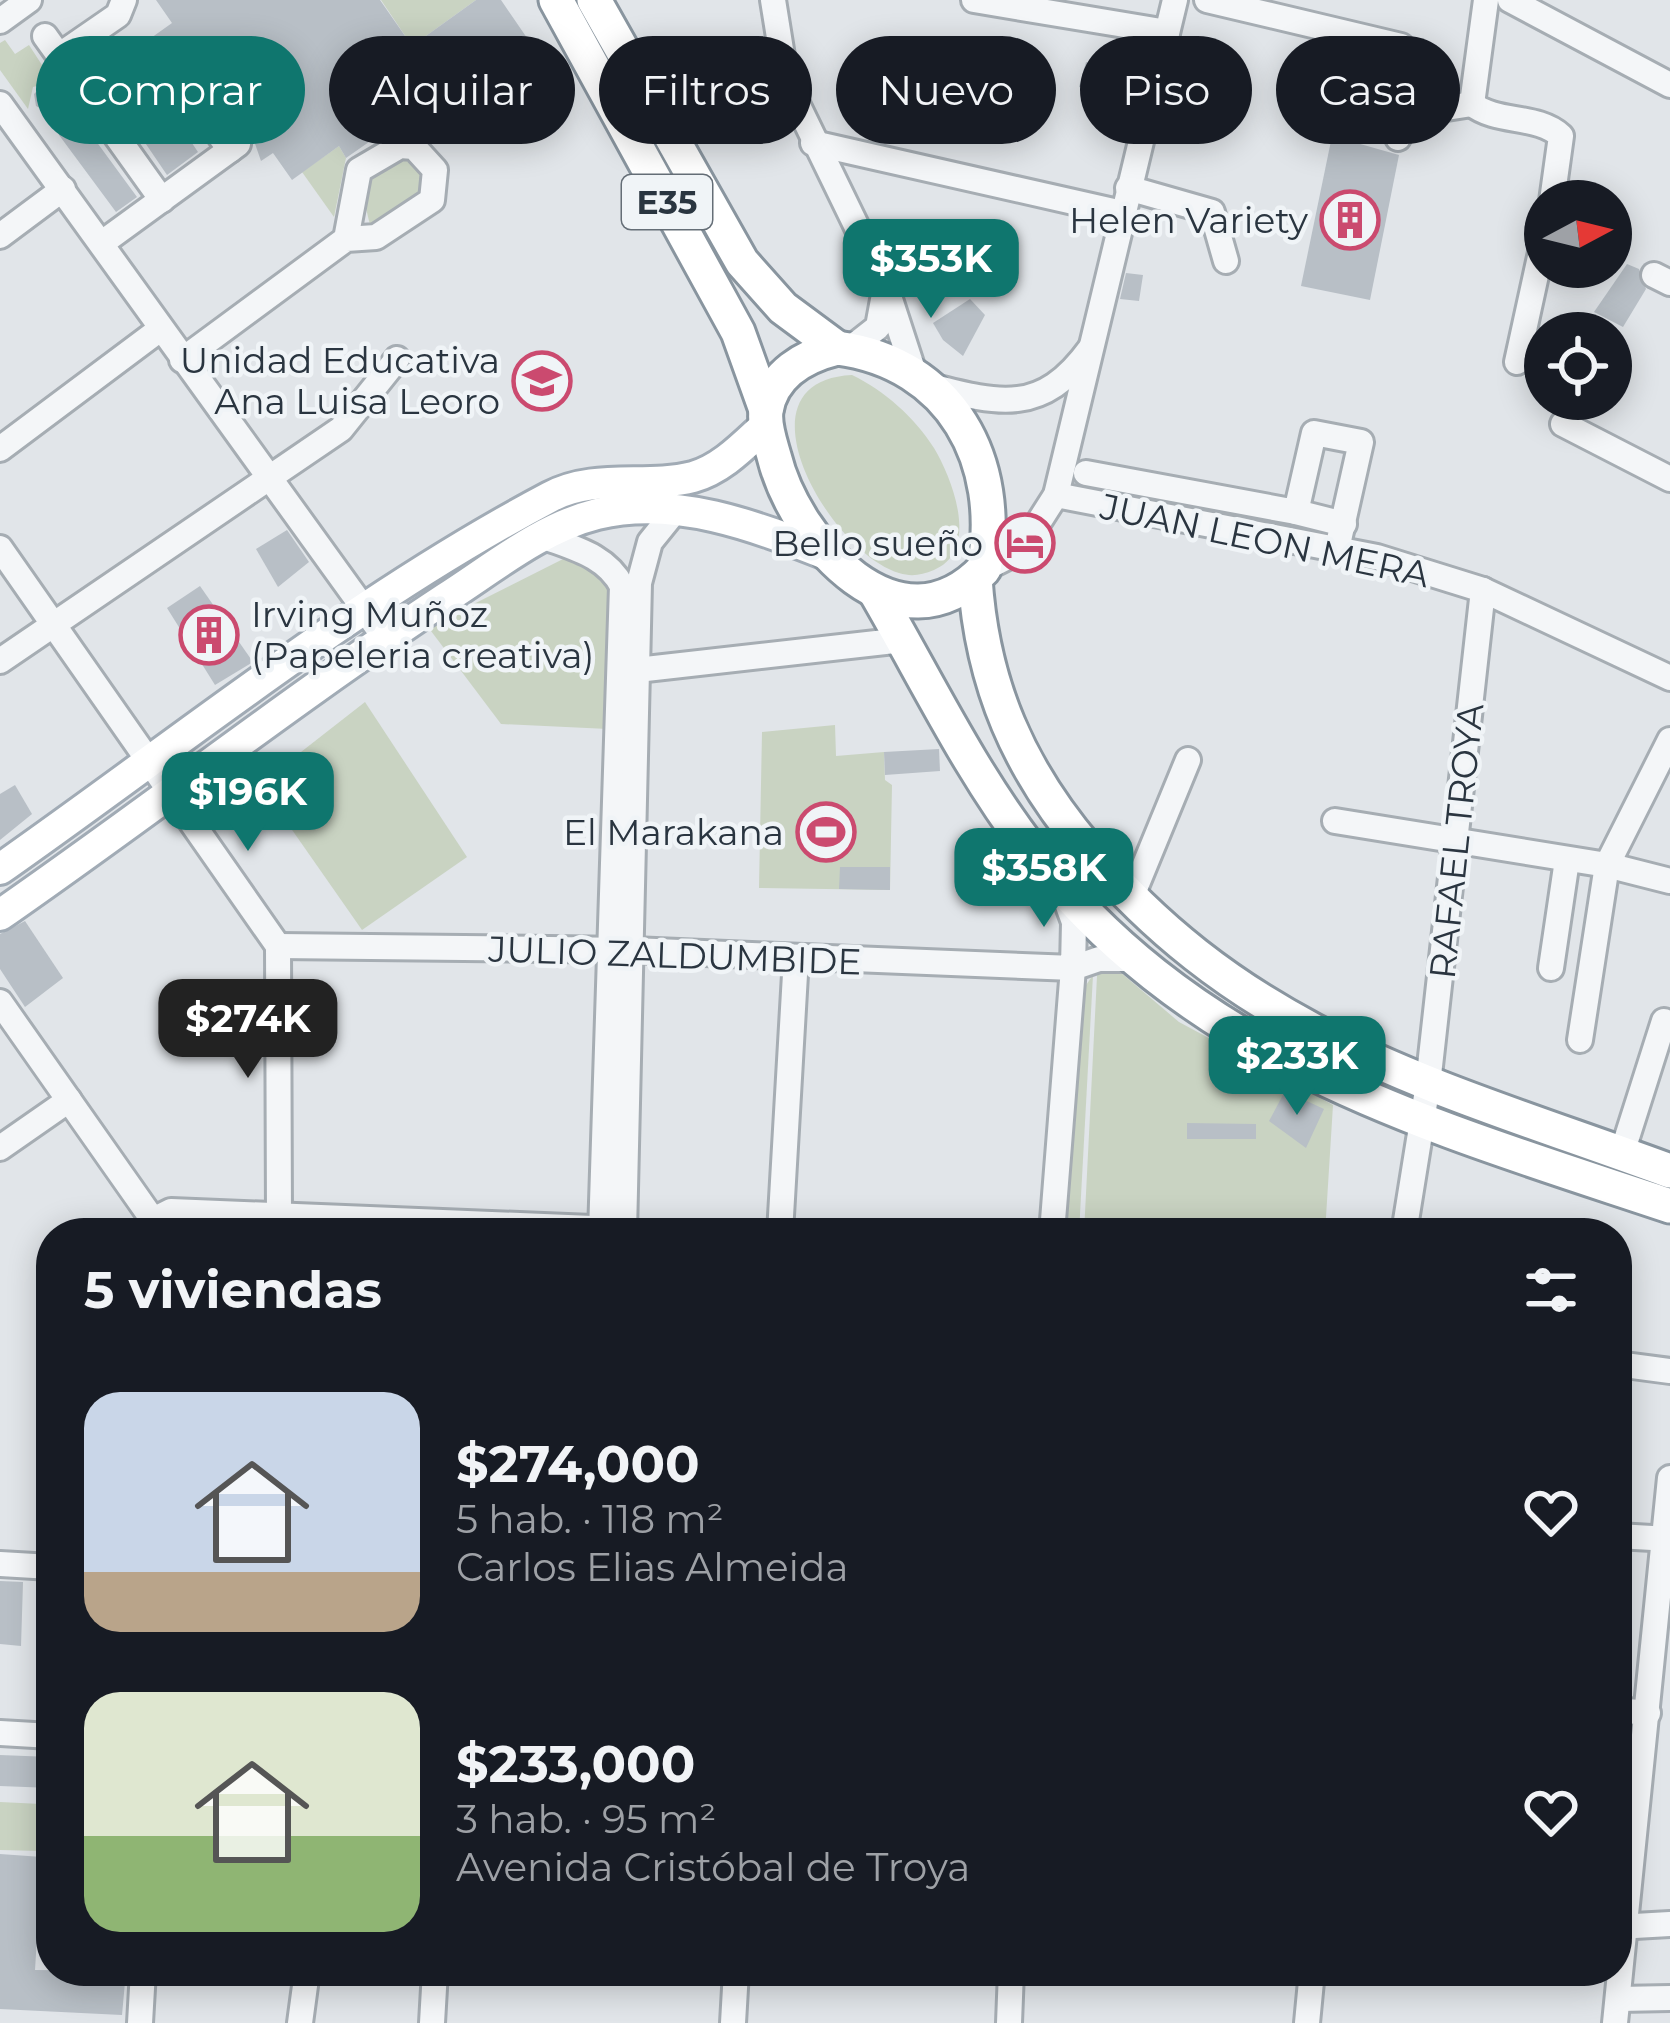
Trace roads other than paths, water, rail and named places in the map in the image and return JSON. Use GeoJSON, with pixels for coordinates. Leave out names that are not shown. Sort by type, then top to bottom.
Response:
{"type":"FeatureCollection","features":[{"type":"Feature","properties":{"kind":"highway","name":"E35"},"geometry":{"type":"LineString","coordinates":[[556,0],[739,332],[784,486],[826,554],[876,593],[974,766],[1060,885],[1133,959],[1195,1010],[1285,1060],[1419,1123],[1670,1206]]}},
{"type":"Feature","properties":{"kind":"highway","name":"E35"},"geometry":{"type":"LineString","coordinates":[[594,0],[742,262],[783,308],[843,348],[921,381],[961,423],[983,468],[990,502],[980,573],[989,673],[1023,764],[1130,901],[1227,982],[1316,1035],[1429,1084],[1670,1171]]}},
{"type":"Feature","properties":{"kind":"highway"},"geometry":{"type":"LineString","coordinates":[[766,417],[775,386],[792,367],[843,348]]}},
{"type":"Feature","properties":{"kind":"highway"},"geometry":{"type":"LineString","coordinates":[[876,593],[928,601],[980,573]]}},
{"type":"Feature","properties":{"kind":"main road"},"geometry":{"type":"LineString","coordinates":[[0,869],[366,608],[554,494],[619,479],[691,478],[717,467],[766,417]]}},
{"type":"Feature","properties":{"kind":"main road"},"geometry":{"type":"LineString","coordinates":[[0,915],[170,798],[385,638],[542,536],[594,514],[675,511],[758,527],[826,554]]}},
{"type":"Feature","properties":{"kind":"street"},"geometry":{"type":"LineString","coordinates":[[0,21],[29,0]]}},
{"type":"Feature","properties":{"kind":"street"},"geometry":{"type":"LineString","coordinates":[[124,0],[118,14],[52,45],[162,200]]}},
{"type":"Feature","properties":{"kind":"street"},"geometry":{"type":"LineString","coordinates":[[773,0],[787,81],[886,286],[921,381],[983,399],[1034,397],[1060,384],[1095,342]]}},
{"type":"Feature","properties":{"kind":"street"},"geometry":{"type":"LineString","coordinates":[[977,0],[1167,32]]}},
{"type":"Feature","properties":{"kind":"street"},"geometry":{"type":"LineString","coordinates":[[980,573],[1022,550],[1056,495],[1175,0]]}},
{"type":"Feature","properties":{"kind":"street"},"geometry":{"type":"LineString","coordinates":[[1207,0],[1358,36]]}},
{"type":"Feature","properties":{"kind":"street"},"geometry":{"type":"LineString","coordinates":[[1472,104],[1486,0]]}},
{"type":"Feature","properties":{"kind":"street"},"geometry":{"type":"LineString","coordinates":[[1510,0],[1670,85]]}},
{"type":"Feature","properties":{"kind":"street"},"geometry":{"type":"LineString","coordinates":[[0,104],[385,638]]}},
{"type":"Feature","properties":{"kind":"street"},"geometry":{"type":"LineString","coordinates":[[1460,105],[1472,104],[1484,113],[1549,127],[1561,136],[1555,180]]}},
{"type":"Feature","properties":{"kind":"street"},"geometry":{"type":"LineString","coordinates":[[813,142],[1125,201],[1213,212],[1226,261]]}},
{"type":"Feature","properties":{"kind":"street"},"geometry":{"type":"LineString","coordinates":[[102,244],[234,148],[231,144]]}},
{"type":"Feature","properties":{"kind":"street"},"geometry":{"type":"LineString","coordinates":[[0,236],[62,189]]}},
{"type":"Feature","properties":{"kind":"street"},"geometry":{"type":"LineString","coordinates":[[182,360],[346,239]]}},
{"type":"Feature","properties":{"kind":"street"},"geometry":{"type":"LineString","coordinates":[[843,348],[878,327],[886,286]]}},
{"type":"Feature","properties":{"kind":"street"},"geometry":{"type":"LineString","coordinates":[[1517,362],[1533,288]]}},
{"type":"Feature","properties":{"kind":"street"},"geometry":{"type":"LineString","coordinates":[[0,448],[159,330]]}},
{"type":"Feature","properties":{"kind":"street"},"geometry":{"type":"LineString","coordinates":[[0,661],[341,429],[397,358]]}},
{"type":"Feature","properties":{"kind":"street"},"geometry":{"type":"LineString","coordinates":[[1563,424],[1670,479]]}},
{"type":"Feature","properties":{"kind":"street"},"geometry":{"type":"LineString","coordinates":[[1296,512],[1314,434],[1360,442],[1337,549]]}},
{"type":"Feature","properties":{"kind":"street"},"geometry":{"type":"LineString","coordinates":[[1086,473],[1344,524]]}},
{"type":"Feature","properties":{"kind":"street"},"geometry":{"type":"LineString","coordinates":[[1135,510],[1141,481]]}},
{"type":"Feature","properties":{"kind":"street","name":"JUAN LEON MERA"},"geometry":{"type":"LineString","coordinates":[[1056,495],[1337,549],[1483,590],[1670,678]]}},
{"type":"Feature","properties":{"kind":"street"},"geometry":{"type":"LineString","coordinates":[[612,1218],[639,583],[650,542],[675,511]]}},
{"type":"Feature","properties":{"kind":"street"},"geometry":{"type":"LineString","coordinates":[[542,536],[594,556],[614,570],[622,586],[621,951]]}},
{"type":"Feature","properties":{"kind":"street"},"geometry":{"type":"LineString","coordinates":[[0,548],[170,798],[278,946],[279,1216]]}},
{"type":"Feature","properties":{"kind":"street","name":"RAFAEL TROYA"},"geometry":{"type":"LineString","coordinates":[[1407,1218],[1429,1084],[1483,590]]}},
{"type":"Feature","properties":{"kind":"street"},"geometry":{"type":"LineString","coordinates":[[637,670],[903,640]]}},
{"type":"Feature","properties":{"kind":"street"},"geometry":{"type":"LineString","coordinates":[[1580,1040],[1607,865],[1670,740]]}},
{"type":"Feature","properties":{"kind":"street"},"geometry":{"type":"LineString","coordinates":[[1130,901],[1188,760]]}},
{"type":"Feature","properties":{"kind":"street"},"geometry":{"type":"LineString","coordinates":[[1335,821],[1607,865],[1670,881]]}},
{"type":"Feature","properties":{"kind":"street"},"geometry":{"type":"LineString","coordinates":[[1551,968],[1567,860]]}},
{"type":"Feature","properties":{"kind":"street"},"geometry":{"type":"LineString","coordinates":[[1053,1218],[1074,922],[1060,885]]}},
{"type":"Feature","properties":{"kind":"street","name":"JULIO ZALDUMBIDE"},"geometry":{"type":"LineString","coordinates":[[278,946],[621,951],[1072,968],[1100,959],[1133,959]]}},
{"type":"Feature","properties":{"kind":"street"},"geometry":{"type":"LineString","coordinates":[[781,1218],[796,957]]}},
{"type":"Feature","properties":{"kind":"street"},"geometry":{"type":"LineString","coordinates":[[0,1002],[148,1218]]}},
{"type":"Feature","properties":{"kind":"street"},"geometry":{"type":"LineString","coordinates":[[1622,1153],[1664,1021]]}},
{"type":"Feature","properties":{"kind":"street"},"geometry":{"type":"LineString","coordinates":[[0,1148],[70,1100]]}},
{"type":"Feature","properties":{"kind":"street"},"geometry":{"type":"LineString","coordinates":[[163,1218],[171,1211],[303,1218]]}},
{"type":"Feature","properties":{"kind":"street"},"geometry":{"type":"LineString","coordinates":[[1632,1366],[1670,1371]]}},
{"type":"Feature","properties":{"kind":"street"},"geometry":{"type":"LineString","coordinates":[[1632,1840],[1670,1478]]}},
{"type":"Feature","properties":{"kind":"street"},"geometry":{"type":"LineString","coordinates":[[1632,1537],[1666,1539]]}},
{"type":"Feature","properties":{"kind":"street"},"geometry":{"type":"LineString","coordinates":[[0,1564],[36,1566]]}},
{"type":"Feature","properties":{"kind":"street"},"geometry":{"type":"LineString","coordinates":[[1632,1711],[1648,1713]]}},
{"type":"Feature","properties":{"kind":"street"},"geometry":{"type":"LineString","coordinates":[[0,1733],[36,1735]]}},
{"type":"Feature","properties":{"kind":"street"},"geometry":{"type":"LineString","coordinates":[[1632,1926],[1670,1924]]}},
{"type":"Feature","properties":{"kind":"street"},"geometry":{"type":"LineString","coordinates":[[140,2023],[142,1986]]}},
{"type":"Feature","properties":{"kind":"street"},"geometry":{"type":"LineString","coordinates":[[300,2023],[305,1986]]}},
{"type":"Feature","properties":{"kind":"street"},"geometry":{"type":"LineString","coordinates":[[433,2023],[434,1986]]}},
{"type":"Feature","properties":{"kind":"street"},"geometry":{"type":"LineString","coordinates":[[733,2023],[735,1986]]}},
{"type":"Feature","properties":{"kind":"street"},"geometry":{"type":"LineString","coordinates":[[1009,2023],[1010,1986]]}},
{"type":"Feature","properties":{"kind":"street"},"geometry":{"type":"LineString","coordinates":[[1307,2023],[1311,1986]]}},
{"type":"Feature","properties":{"kind":"street"},"geometry":{"type":"LineString","coordinates":[[1617,2011],[1670,1998]]}},
{"type":"Feature","properties":{"kind":"place","name":"Helen Variety"},"geometry":{"type":"Point","coordinates":[1350,220]}},
{"type":"Feature","properties":{"kind":"place","name":"Unidad Educativa Ana Luisa Leoro"},"geometry":{"type":"Point","coordinates":[542,381]}},
{"type":"Feature","properties":{"kind":"place","name":"Bello sueño"},"geometry":{"type":"Point","coordinates":[1025,543]}},
{"type":"Feature","properties":{"kind":"place","name":"Irving Muñoz (Papeleria creativa)"},"geometry":{"type":"Point","coordinates":[209,635]}},
{"type":"Feature","properties":{"kind":"place","name":"El Marakana"},"geometry":{"type":"Point","coordinates":[826,832]}}]}
